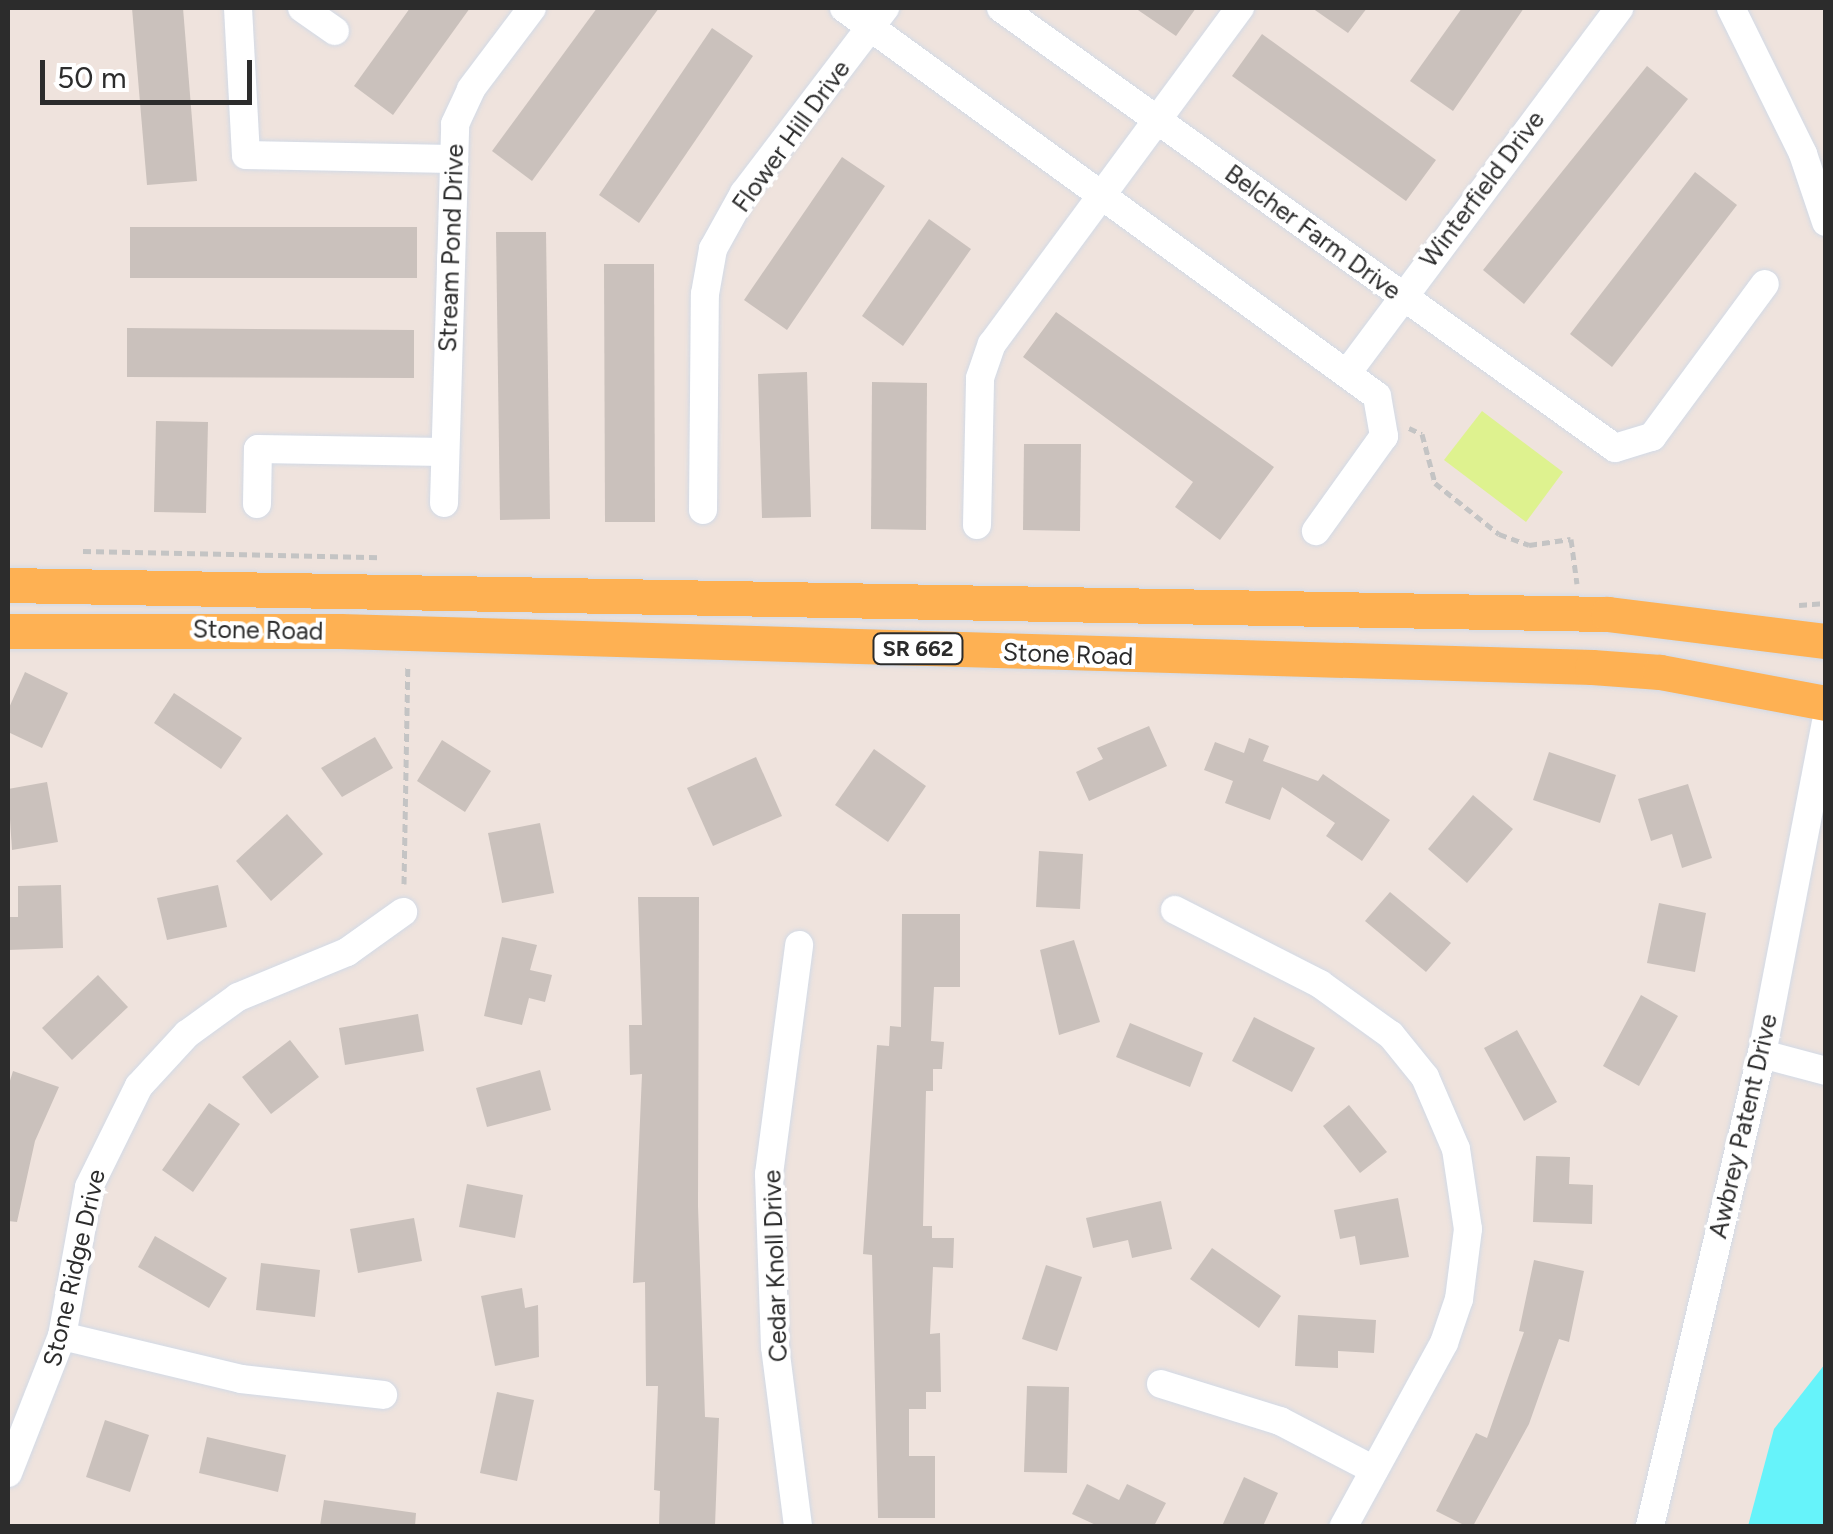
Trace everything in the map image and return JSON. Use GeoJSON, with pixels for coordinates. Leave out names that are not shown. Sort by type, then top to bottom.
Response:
{"type":"FeatureCollection","features":[{"type":"Feature","properties":{"kind":"main road","name":"Stone Road"},"geometry":{"type":"LineString","coordinates":[[8,584],[1575,614],[1826,641]]}},
{"type":"Feature","properties":{"kind":"main road","name":"Stone Road"},"geometry":{"type":"LineString","coordinates":[[8,631],[408,633],[1592,667],[1660,672],[1826,703]]}},
{"type":"Feature","properties":{"kind":"street"},"geometry":{"type":"LineString","coordinates":[[238,8],[246,155],[450,159]]}},
{"type":"Feature","properties":{"kind":"street"},"geometry":{"type":"LineString","coordinates":[[302,8],[335,31]]}},
{"type":"Feature","properties":{"kind":"street","name":"Stream Pond Drive"},"geometry":{"type":"LineString","coordinates":[[444,503],[450,159],[456,124],[471,89],[532,8]]}},
{"type":"Feature","properties":{"kind":"street"},"geometry":{"type":"LineString","coordinates":[[844,8],[878,18],[1103,195],[1377,396],[1386,424],[1378,447],[1316,531]]}},
{"type":"Feature","properties":{"kind":"street","name":"Belcher Farm Drive"},"geometry":{"type":"LineString","coordinates":[[1001,8],[1604,443],[1628,449],[1652,436],[1765,284]]}},
{"type":"Feature","properties":{"kind":"street"},"geometry":{"type":"LineString","coordinates":[[977,526],[980,378],[992,344],[1240,8]]}},
{"type":"Feature","properties":{"kind":"street","name":"Winterfield Drive"},"geometry":{"type":"LineString","coordinates":[[1348,372],[1618,8]]}},
{"type":"Feature","properties":{"kind":"street"},"geometry":{"type":"LineString","coordinates":[[1731,8],[1802,154],[1826,222]]}},
{"type":"Feature","properties":{"kind":"street","name":"Flower Hill Drive"},"geometry":{"type":"LineString","coordinates":[[702,510],[705,294],[713,249],[744,193],[878,18]]}},
{"type":"Feature","properties":{"kind":"street"},"geometry":{"type":"LineString","coordinates":[[257,504],[258,450],[444,452]]}},
{"type":"Feature","properties":{"kind":"street","name":"Awbrey Patent Drive"},"geometry":{"type":"LineString","coordinates":[[1650,1526],[1762,1054],[1826,724]]}},
{"type":"Feature","properties":{"kind":"street"},"geometry":{"type":"LineString","coordinates":[[1175,910],[1320,984],[1391,1035],[1425,1077],[1456,1148],[1468,1229],[1459,1299],[1444,1343],[1344,1526]]}},
{"type":"Feature","properties":{"kind":"street","name":"Stone Ridge Drive"},"geometry":{"type":"LineString","coordinates":[[8,1473],[62,1336],[89,1187],[139,1086],[186,1034],[238,997],[347,952],[403,912]]}},
{"type":"Feature","properties":{"kind":"street","name":"Cedar Knoll Drive"},"geometry":{"type":"LineString","coordinates":[[798,1526],[775,1348],[768,1174],[799,946]]}},
{"type":"Feature","properties":{"kind":"street"},"geometry":{"type":"LineString","coordinates":[[1762,1054],[1826,1071]]}},
{"type":"Feature","properties":{"kind":"street"},"geometry":{"type":"LineString","coordinates":[[62,1336],[241,1379],[384,1395]]}},
{"type":"Feature","properties":{"kind":"street"},"geometry":{"type":"LineString","coordinates":[[1161,1384],[1280,1421],[1374,1470]]}},
{"type":"Feature","properties":{"kind":"path"},"geometry":{"type":"LineString","coordinates":[[1386,424],[1422,434],[1435,483],[1500,534],[1529,545],[1565,535],[1571,540],[1575,614]]}},
{"type":"Feature","properties":{"kind":"path"},"geometry":{"type":"LineString","coordinates":[[403,912],[408,633]]}},
{"type":"Feature","properties":{"kind":"green space"},"geometry":{"type":"Polygon","coordinates":[[[1482,411],[1563,472],[1526,522],[1444,460],[1482,411]]]}},
{"type":"Feature","properties":{"kind":"water"},"geometry":{"type":"Polygon","coordinates":[[[1825,1364],[1825,1526],[1748,1526],[1774,1429],[1825,1364]]]}},
{"type":"Feature","properties":{"kind":"building"},"geometry":{"type":"Polygon","coordinates":[[[132,8],[183,8],[197,181],[147,185],[132,8]]]}},
{"type":"Feature","properties":{"kind":"building"},"geometry":{"type":"Polygon","coordinates":[[[410,8],[470,8],[393,115],[354,86],[410,8]]]}},
{"type":"Feature","properties":{"kind":"building"},"geometry":{"type":"Polygon","coordinates":[[[597,8],[659,8],[532,181],[492,151],[597,8]]]}},
{"type":"Feature","properties":{"kind":"building"},"geometry":{"type":"Polygon","coordinates":[[[1135,8],[1196,8],[1176,36],[1135,8]]]}},
{"type":"Feature","properties":{"kind":"building"},"geometry":{"type":"Polygon","coordinates":[[[1312,8],[1367,8],[1348,33],[1312,8]]]}},
{"type":"Feature","properties":{"kind":"building"},"geometry":{"type":"Polygon","coordinates":[[[1462,8],[1524,8],[1453,111],[1410,81],[1462,8]]]}},
{"type":"Feature","properties":{"kind":"building"},"geometry":{"type":"Polygon","coordinates":[[[712,28],[753,56],[639,223],[599,195],[712,28]]]}},
{"type":"Feature","properties":{"kind":"building"},"geometry":{"type":"Polygon","coordinates":[[[1262,34],[1436,160],[1406,201],[1232,76],[1262,34]]]}},
{"type":"Feature","properties":{"kind":"building"},"geometry":{"type":"Polygon","coordinates":[[[1647,66],[1688,99],[1524,304],[1483,270],[1647,66]]]}},
{"type":"Feature","properties":{"kind":"building"},"geometry":{"type":"Polygon","coordinates":[[[842,157],[885,186],[787,330],[744,300],[842,157]]]}},
{"type":"Feature","properties":{"kind":"building"},"geometry":{"type":"Polygon","coordinates":[[[1695,172],[1737,205],[1612,367],[1570,334],[1695,172]]]}},
{"type":"Feature","properties":{"kind":"building"},"geometry":{"type":"Polygon","coordinates":[[[929,219],[971,249],[903,346],[862,316],[929,219]]]}},
{"type":"Feature","properties":{"kind":"building"},"geometry":{"type":"Polygon","coordinates":[[[130,227],[417,227],[417,278],[130,278],[130,227]]]}},
{"type":"Feature","properties":{"kind":"building"},"geometry":{"type":"Polygon","coordinates":[[[496,232],[546,232],[550,519],[500,520],[496,232]]]}},
{"type":"Feature","properties":{"kind":"building"},"geometry":{"type":"Polygon","coordinates":[[[604,264],[654,264],[655,522],[605,522],[604,264]]]}},
{"type":"Feature","properties":{"kind":"building"},"geometry":{"type":"Polygon","coordinates":[[[1056,312],[1274,467],[1220,540],[1175,507],[1193,482],[1023,357],[1056,312]]]}},
{"type":"Feature","properties":{"kind":"building"},"geometry":{"type":"Polygon","coordinates":[[[127,328],[414,330],[414,378],[127,377],[127,328]]]}},
{"type":"Feature","properties":{"kind":"building"},"geometry":{"type":"Polygon","coordinates":[[[807,372],[811,517],[762,518],[758,374],[807,372]]]}},
{"type":"Feature","properties":{"kind":"building"},"geometry":{"type":"Polygon","coordinates":[[[872,382],[927,383],[926,530],[871,529],[872,382]]]}},
{"type":"Feature","properties":{"kind":"building"},"geometry":{"type":"Polygon","coordinates":[[[156,421],[208,422],[206,513],[154,512],[156,421]]]}},
{"type":"Feature","properties":{"kind":"building"},"geometry":{"type":"Polygon","coordinates":[[[1024,444],[1081,444],[1080,531],[1023,530],[1024,444]]]}},
{"type":"Feature","properties":{"kind":"building"},"geometry":{"type":"Polygon","coordinates":[[[25,672],[68,693],[42,748],[8,732],[8,710],[25,672]]]}},
{"type":"Feature","properties":{"kind":"building"},"geometry":{"type":"Polygon","coordinates":[[[174,693],[242,738],[221,769],[154,723],[174,693]]]}},
{"type":"Feature","properties":{"kind":"building"},"geometry":{"type":"Polygon","coordinates":[[[1149,726],[1167,766],[1089,801],[1076,772],[1103,759],[1097,748],[1149,726]]]}},
{"type":"Feature","properties":{"kind":"building"},"geometry":{"type":"Polygon","coordinates":[[[375,737],[393,768],[342,797],[321,768],[375,737]]]}},
{"type":"Feature","properties":{"kind":"building"},"geometry":{"type":"Polygon","coordinates":[[[1249,738],[1269,746],[1263,761],[1318,781],[1323,774],[1390,820],[1362,861],[1326,836],[1335,823],[1282,787],[1270,820],[1225,803],[1233,781],[1204,770],[1215,742],[1244,753],[1249,738]]]}},
{"type":"Feature","properties":{"kind":"building"},"geometry":{"type":"Polygon","coordinates":[[[442,740],[491,771],[465,812],[417,781],[442,740]]]}},
{"type":"Feature","properties":{"kind":"building"},"geometry":{"type":"Polygon","coordinates":[[[874,749],[926,786],[888,842],[835,805],[874,749]]]}},
{"type":"Feature","properties":{"kind":"building"},"geometry":{"type":"Polygon","coordinates":[[[1549,752],[1616,775],[1600,823],[1533,800],[1549,752]]]}},
{"type":"Feature","properties":{"kind":"building"},"geometry":{"type":"Polygon","coordinates":[[[756,757],[782,816],[713,846],[687,788],[756,757]]]}},
{"type":"Feature","properties":{"kind":"building"},"geometry":{"type":"Polygon","coordinates":[[[47,782],[58,842],[12,850],[8,789],[47,782]]]}},
{"type":"Feature","properties":{"kind":"building"},"geometry":{"type":"Polygon","coordinates":[[[1688,784],[1712,858],[1682,868],[1672,834],[1651,841],[1638,799],[1688,784]]]}},
{"type":"Feature","properties":{"kind":"building"},"geometry":{"type":"Polygon","coordinates":[[[1473,795],[1513,829],[1467,883],[1428,849],[1473,795]]]}},
{"type":"Feature","properties":{"kind":"building"},"geometry":{"type":"Polygon","coordinates":[[[287,814],[323,854],[271,901],[236,861],[287,814]]]}},
{"type":"Feature","properties":{"kind":"building"},"geometry":{"type":"Polygon","coordinates":[[[540,823],[554,893],[502,903],[488,833],[540,823]]]}},
{"type":"Feature","properties":{"kind":"building"},"geometry":{"type":"Polygon","coordinates":[[[1039,851],[1083,854],[1080,909],[1036,907],[1039,851]]]}},
{"type":"Feature","properties":{"kind":"building"},"geometry":{"type":"Polygon","coordinates":[[[61,885],[63,948],[8,950],[8,917],[18,917],[18,886],[61,885]]]}},
{"type":"Feature","properties":{"kind":"building"},"geometry":{"type":"Polygon","coordinates":[[[218,885],[227,927],[167,940],[157,898],[218,885]]]}},
{"type":"Feature","properties":{"kind":"building"},"geometry":{"type":"Polygon","coordinates":[[[1390,892],[1451,943],[1426,972],[1365,921],[1390,892]]]}},
{"type":"Feature","properties":{"kind":"building"},"geometry":{"type":"Polygon","coordinates":[[[638,897],[699,897],[698,1206],[705,1417],[719,1418],[715,1526],[659,1526],[660,1491],[654,1490],[658,1386],[646,1386],[645,1282],[633,1283],[642,1074],[630,1075],[629,1025],[642,1025],[638,897]]]}},
{"type":"Feature","properties":{"kind":"building"},"geometry":{"type":"Polygon","coordinates":[[[1659,903],[1706,913],[1695,972],[1647,963],[1659,903]]]}},
{"type":"Feature","properties":{"kind":"building"},"geometry":{"type":"Polygon","coordinates":[[[902,914],[960,914],[960,987],[934,987],[931,1041],[944,1042],[942,1069],[933,1069],[933,1091],[926,1091],[923,1226],[932,1226],[932,1238],[954,1238],[953,1268],[933,1267],[930,1334],[940,1333],[941,1392],[926,1392],[926,1409],[909,1409],[909,1456],[935,1456],[935,1518],[878,1518],[872,1255],[863,1254],[877,1045],[889,1046],[890,1026],[901,1027],[902,914]]]}},
{"type":"Feature","properties":{"kind":"building"},"geometry":{"type":"Polygon","coordinates":[[[502,937],[537,945],[530,970],[552,975],[545,1002],[529,998],[522,1025],[484,1016],[502,937]]]}},
{"type":"Feature","properties":{"kind":"building"},"geometry":{"type":"Polygon","coordinates":[[[1074,940],[1100,1022],[1059,1035],[1040,950],[1074,940]]]}},
{"type":"Feature","properties":{"kind":"building"},"geometry":{"type":"Polygon","coordinates":[[[98,975],[128,1007],[72,1060],[42,1028],[98,975]]]}},
{"type":"Feature","properties":{"kind":"building"},"geometry":{"type":"Polygon","coordinates":[[[1641,995],[1678,1016],[1639,1086],[1603,1066],[1641,995]]]}},
{"type":"Feature","properties":{"kind":"building"},"geometry":{"type":"Polygon","coordinates":[[[418,1014],[424,1051],[345,1065],[339,1028],[418,1014]]]}},
{"type":"Feature","properties":{"kind":"building"},"geometry":{"type":"Polygon","coordinates":[[[1254,1017],[1315,1048],[1292,1092],[1232,1061],[1254,1017]]]}},
{"type":"Feature","properties":{"kind":"building"},"geometry":{"type":"Polygon","coordinates":[[[1130,1023],[1203,1053],[1190,1087],[1116,1057],[1130,1023]]]}},
{"type":"Feature","properties":{"kind":"building"},"geometry":{"type":"Polygon","coordinates":[[[1517,1030],[1557,1102],[1524,1121],[1484,1048],[1517,1030]]]}},
{"type":"Feature","properties":{"kind":"building"},"geometry":{"type":"Polygon","coordinates":[[[290,1040],[319,1077],[271,1114],[242,1077],[290,1040]]]}},
{"type":"Feature","properties":{"kind":"building"},"geometry":{"type":"Polygon","coordinates":[[[540,1070],[551,1110],[487,1127],[476,1088],[540,1070]]]}},
{"type":"Feature","properties":{"kind":"building"},"geometry":{"type":"Polygon","coordinates":[[[13,1071],[59,1087],[35,1141],[17,1222],[8,1221],[8,1087],[13,1071]]]}},
{"type":"Feature","properties":{"kind":"building"},"geometry":{"type":"Polygon","coordinates":[[[209,1103],[240,1124],[193,1192],[162,1170],[209,1103]]]}},
{"type":"Feature","properties":{"kind":"building"},"geometry":{"type":"Polygon","coordinates":[[[1349,1105],[1387,1152],[1360,1173],[1323,1126],[1349,1105]]]}},
{"type":"Feature","properties":{"kind":"building"},"geometry":{"type":"Polygon","coordinates":[[[1536,1156],[1570,1157],[1569,1184],[1593,1185],[1592,1224],[1533,1222],[1536,1156]]]}},
{"type":"Feature","properties":{"kind":"building"},"geometry":{"type":"Polygon","coordinates":[[[467,1184],[523,1195],[515,1238],[459,1227],[467,1184]]]}},
{"type":"Feature","properties":{"kind":"building"},"geometry":{"type":"Polygon","coordinates":[[[1398,1198],[1409,1257],[1360,1265],[1355,1236],[1340,1239],[1334,1210],[1398,1198]]]}},
{"type":"Feature","properties":{"kind":"building"},"geometry":{"type":"Polygon","coordinates":[[[1161,1201],[1172,1249],[1132,1258],[1128,1240],[1093,1248],[1086,1218],[1161,1201]]]}},
{"type":"Feature","properties":{"kind":"building"},"geometry":{"type":"Polygon","coordinates":[[[414,1218],[422,1261],[358,1273],[350,1229],[414,1218]]]}},
{"type":"Feature","properties":{"kind":"building"},"geometry":{"type":"Polygon","coordinates":[[[155,1236],[227,1278],[209,1308],[138,1267],[155,1236]]]}},
{"type":"Feature","properties":{"kind":"building"},"geometry":{"type":"Polygon","coordinates":[[[1212,1248],[1281,1296],[1259,1328],[1190,1279],[1212,1248]]]}},
{"type":"Feature","properties":{"kind":"building"},"geometry":{"type":"Polygon","coordinates":[[[1534,1260],[1584,1271],[1569,1342],[1559,1339],[1529,1424],[1473,1526],[1466,1526],[1436,1511],[1476,1433],[1487,1438],[1524,1332],[1519,1331],[1534,1260]]]}},
{"type":"Feature","properties":{"kind":"building"},"geometry":{"type":"Polygon","coordinates":[[[261,1263],[320,1270],[315,1317],[256,1310],[261,1263]]]}},
{"type":"Feature","properties":{"kind":"building"},"geometry":{"type":"Polygon","coordinates":[[[1046,1265],[1082,1277],[1057,1351],[1022,1339],[1046,1265]]]}},
{"type":"Feature","properties":{"kind":"building"},"geometry":{"type":"Polygon","coordinates":[[[522,1288],[525,1308],[538,1305],[539,1357],[495,1366],[481,1296],[522,1288]]]}},
{"type":"Feature","properties":{"kind":"building"},"geometry":{"type":"Polygon","coordinates":[[[1298,1315],[1376,1320],[1374,1353],[1338,1351],[1338,1368],[1295,1366],[1298,1315]]]}},
{"type":"Feature","properties":{"kind":"building"},"geometry":{"type":"Polygon","coordinates":[[[1027,1386],[1069,1387],[1067,1473],[1024,1472],[1027,1386]]]}},
{"type":"Feature","properties":{"kind":"building"},"geometry":{"type":"Polygon","coordinates":[[[497,1392],[534,1400],[517,1481],[480,1473],[497,1392]]]}},
{"type":"Feature","properties":{"kind":"building"},"geometry":{"type":"Polygon","coordinates":[[[105,1420],[149,1435],[130,1492],[86,1477],[105,1420]]]}},
{"type":"Feature","properties":{"kind":"building"},"geometry":{"type":"Polygon","coordinates":[[[207,1437],[286,1455],[278,1492],[199,1473],[207,1437]]]}},
{"type":"Feature","properties":{"kind":"building"},"geometry":{"type":"Polygon","coordinates":[[[1244,1477],[1278,1493],[1263,1526],[1222,1526],[1244,1477]]]}},
{"type":"Feature","properties":{"kind":"building"},"geometry":{"type":"Polygon","coordinates":[[[1087,1484],[1119,1500],[1127,1484],[1166,1503],[1154,1526],[1098,1526],[1072,1514],[1087,1484]]]}},
{"type":"Feature","properties":{"kind":"building"},"geometry":{"type":"Polygon","coordinates":[[[324,1500],[416,1513],[415,1526],[320,1526],[324,1500]]]}}]}
